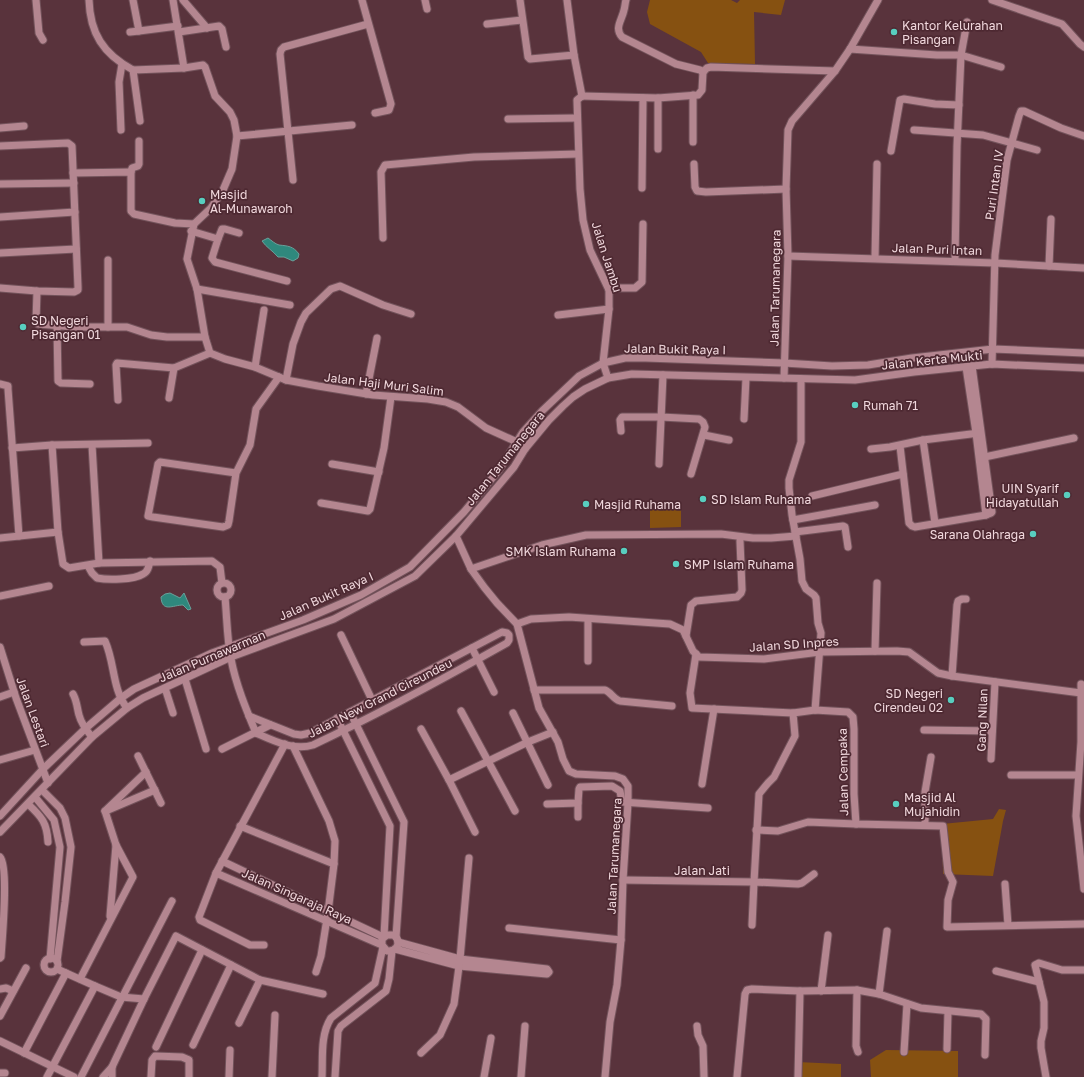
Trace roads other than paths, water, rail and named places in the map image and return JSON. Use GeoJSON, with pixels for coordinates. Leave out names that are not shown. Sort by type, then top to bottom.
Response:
{"type":"FeatureCollection","features":[{"type":"Feature","properties":{"kind":"street"},"geometry":{"type":"LineString","coordinates":[[36,0],[39,33],[43,40]]}},
{"type":"Feature","properties":{"kind":"street"},"geometry":{"type":"LineString","coordinates":[[89,0],[91,20],[97,38],[122,64],[133,70],[184,68],[201,65],[205,67],[215,96],[230,112],[234,120],[237,136],[232,169],[223,190],[211,208],[194,224],[191,231],[187,259],[197,289],[205,337],[210,353],[174,368],[117,363],[118,400]]}},
{"type":"Feature","properties":{"kind":"street"},"geometry":{"type":"LineString","coordinates":[[133,0],[139,31]]}},
{"type":"Feature","properties":{"kind":"street"},"geometry":{"type":"LineString","coordinates":[[172,0],[184,68]]}},
{"type":"Feature","properties":{"kind":"street"},"geometry":{"type":"LineString","coordinates":[[184,0],[207,28]]}},
{"type":"Feature","properties":{"kind":"street"},"geometry":{"type":"LineString","coordinates":[[362,0],[391,104],[389,110],[375,113]]}},
{"type":"Feature","properties":{"kind":"street"},"geometry":{"type":"LineString","coordinates":[[425,0],[427,9]]}},
{"type":"Feature","properties":{"kind":"street"},"geometry":{"type":"LineString","coordinates":[[520,0],[527,56],[530,59],[574,55]]}},
{"type":"Feature","properties":{"kind":"street"},"geometry":{"type":"LineString","coordinates":[[567,0],[574,55],[582,96],[658,98],[698,94],[702,90],[703,72],[706,68],[711,67],[835,71]]}},
{"type":"Feature","properties":{"kind":"street"},"geometry":{"type":"LineString","coordinates":[[626,0],[618,26],[619,34],[622,37],[676,64],[703,72]]}},
{"type":"Feature","properties":{"kind":"street","name":"Jalan Tarumanegara"},"geometry":{"type":"LineString","coordinates":[[605,1077],[610,1022],[617,986],[622,940],[628,786],[623,779],[615,776],[576,774],[569,771],[563,760],[558,742],[539,708],[517,624],[484,588],[471,569],[456,536],[514,467],[521,445],[573,397],[585,389],[606,370],[632,374],[746,378],[784,371],[788,256],[786,188],[788,130],[790,125],[835,71],[850,49],[878,0]]}},
{"type":"Feature","properties":{"kind":"street"},"geometry":{"type":"LineString","coordinates":[[992,0],[1062,24],[1084,47]]}},
{"type":"Feature","properties":{"kind":"street"},"geometry":{"type":"LineString","coordinates":[[487,24],[522,20]]}},
{"type":"Feature","properties":{"kind":"street"},"geometry":{"type":"LineString","coordinates":[[955,261],[961,55],[967,22]]}},
{"type":"Feature","properties":{"kind":"street"},"geometry":{"type":"LineString","coordinates":[[293,180],[280,54],[281,50],[284,47],[368,24]]}},
{"type":"Feature","properties":{"kind":"street"},"geometry":{"type":"LineString","coordinates":[[130,32],[219,26],[221,27],[226,47]]}},
{"type":"Feature","properties":{"kind":"street"},"geometry":{"type":"LineString","coordinates":[[850,49],[937,55],[961,55],[1001,67]]}},
{"type":"Feature","properties":{"kind":"street"},"geometry":{"type":"LineString","coordinates":[[121,130],[119,82],[122,64]]}},
{"type":"Feature","properties":{"kind":"street"},"geometry":{"type":"LineString","coordinates":[[133,70],[140,121]]}},
{"type":"Feature","properties":{"kind":"street"},"geometry":{"type":"LineString","coordinates":[[693,95],[693,142]]}},
{"type":"Feature","properties":{"kind":"street","name":"Jalan Jambu"},"geometry":{"type":"LineString","coordinates":[[582,96],[577,100],[580,189],[583,220],[590,250],[609,290],[606,370]]}},
{"type":"Feature","properties":{"kind":"street"},"geometry":{"type":"LineString","coordinates":[[642,188],[643,98]]}},
{"type":"Feature","properties":{"kind":"street"},"geometry":{"type":"LineString","coordinates":[[658,98],[658,149]]}},
{"type":"Feature","properties":{"kind":"street"},"geometry":{"type":"LineString","coordinates":[[891,151],[900,100],[904,99],[935,104],[959,105]]}},
{"type":"Feature","properties":{"kind":"street","name":"Puri Intan IV"},"geometry":{"type":"LineString","coordinates":[[992,364],[995,263],[1006,166],[1011,143],[1021,111],[1084,136]]}},
{"type":"Feature","properties":{"kind":"street"},"geometry":{"type":"LineString","coordinates":[[508,120],[577,118]]}},
{"type":"Feature","properties":{"kind":"street"},"geometry":{"type":"LineString","coordinates":[[237,136],[352,125]]}},
{"type":"Feature","properties":{"kind":"street"},"geometry":{"type":"LineString","coordinates":[[0,128],[24,126]]}},
{"type":"Feature","properties":{"kind":"street"},"geometry":{"type":"LineString","coordinates":[[914,130],[983,135],[1037,150]]}},
{"type":"Feature","properties":{"kind":"street"},"geometry":{"type":"LineString","coordinates":[[139,141],[139,164],[138,166],[132,168],[131,172],[131,211],[134,214],[175,223],[194,224]]}},
{"type":"Feature","properties":{"kind":"street"},"geometry":{"type":"LineString","coordinates":[[0,146],[70,143],[73,154],[78,290],[74,292],[0,288]]}},
{"type":"Feature","properties":{"kind":"street"},"geometry":{"type":"LineString","coordinates":[[383,238],[381,172],[385,165],[474,157],[578,154]]}},
{"type":"Feature","properties":{"kind":"street"},"geometry":{"type":"LineString","coordinates":[[694,164],[695,187],[697,191],[706,192],[786,188]]}},
{"type":"Feature","properties":{"kind":"street"},"geometry":{"type":"LineString","coordinates":[[875,258],[877,164]]}},
{"type":"Feature","properties":{"kind":"street"},"geometry":{"type":"LineString","coordinates":[[73,173],[131,172]]}},
{"type":"Feature","properties":{"kind":"street"},"geometry":{"type":"LineString","coordinates":[[0,184],[74,183]]}},
{"type":"Feature","properties":{"kind":"street"},"geometry":{"type":"LineString","coordinates":[[0,217],[75,212]]}},
{"type":"Feature","properties":{"kind":"street"},"geometry":{"type":"LineString","coordinates":[[1049,266],[1051,219]]}},
{"type":"Feature","properties":{"kind":"street"},"geometry":{"type":"LineString","coordinates":[[609,290],[617,288],[635,288],[642,282],[643,224]]}},
{"type":"Feature","properties":{"kind":"street"},"geometry":{"type":"LineString","coordinates":[[239,233],[222,229],[212,258],[215,262],[287,281]]}},
{"type":"Feature","properties":{"kind":"street"},"geometry":{"type":"LineString","coordinates":[[191,231],[218,239]]}},
{"type":"Feature","properties":{"kind":"street"},"geometry":{"type":"LineString","coordinates":[[0,253],[76,249]]}},
{"type":"Feature","properties":{"kind":"street","name":"Jalan Puri Intan"},"geometry":{"type":"LineString","coordinates":[[788,256],[955,261],[1084,268]]}},
{"type":"Feature","properties":{"kind":"street"},"geometry":{"type":"LineString","coordinates":[[108,260],[108,327]]}},
{"type":"Feature","properties":{"kind":"street"},"geometry":{"type":"LineString","coordinates":[[236,473],[160,462],[158,464],[148,516],[152,518],[223,527],[228,526],[236,473],[250,445],[256,409],[283,378],[293,344],[306,313],[331,289],[340,286],[383,305],[412,314]]}},
{"type":"Feature","properties":{"kind":"street"},"geometry":{"type":"LineString","coordinates":[[197,289],[290,305]]}},
{"type":"Feature","properties":{"kind":"street"},"geometry":{"type":"LineString","coordinates":[[37,291],[36,322],[38,324],[89,328],[127,327],[151,335],[167,337],[205,337]]}},
{"type":"Feature","properties":{"kind":"street"},"geometry":{"type":"LineString","coordinates":[[558,315],[609,309]]}},
{"type":"Feature","properties":{"kind":"street"},"geometry":{"type":"LineString","coordinates":[[255,366],[264,310]]}},
{"type":"Feature","properties":{"kind":"street"},"geometry":{"type":"LineString","coordinates":[[57,326],[58,381],[61,383],[90,384]]}},
{"type":"Feature","properties":{"kind":"street"},"geometry":{"type":"LineString","coordinates":[[366,394],[377,338]]}},
{"type":"Feature","properties":{"kind":"street","name":"Jalan Bukit Raya I"},"geometry":{"type":"LineString","coordinates":[[0,816],[45,776],[86,728],[123,703],[148,682],[212,653],[303,620],[361,595],[410,567],[464,512],[521,445],[523,432],[542,411],[579,376],[606,370],[624,358],[646,358],[784,371],[832,366],[868,365],[912,358],[993,349],[1084,353]]}},
{"type":"Feature","properties":{"kind":"street"},"geometry":{"type":"LineString","coordinates":[[1043,351],[1043,365]]}},
{"type":"Feature","properties":{"kind":"street","name":"Jalan Haji Muri Salim"},"geometry":{"type":"LineString","coordinates":[[210,353],[225,359],[255,366],[283,378],[366,394],[446,402],[458,407],[486,428],[521,445]]}},
{"type":"Feature","properties":{"kind":"street"},"geometry":{"type":"LineString","coordinates":[[912,358],[914,372]]}},
{"type":"Feature","properties":{"kind":"street","name":"Jalan Kerta Mukti"},"geometry":{"type":"LineString","coordinates":[[784,371],[801,379],[855,380],[992,364],[1043,365],[1084,368]]}},
{"type":"Feature","properties":{"kind":"street"},"geometry":{"type":"LineString","coordinates":[[900,446],[909,523],[915,527],[991,514],[992,512],[982,458],[969,367]]}},
{"type":"Feature","properties":{"kind":"street"},"geometry":{"type":"LineString","coordinates":[[169,398],[174,368]]}},
{"type":"Feature","properties":{"kind":"street"},"geometry":{"type":"LineString","coordinates":[[659,464],[663,375]]}},
{"type":"Feature","properties":{"kind":"street"},"geometry":{"type":"LineString","coordinates":[[579,376],[585,389]]}},
{"type":"Feature","properties":{"kind":"street"},"geometry":{"type":"LineString","coordinates":[[744,419],[746,378]]}},
{"type":"Feature","properties":{"kind":"street"},"geometry":{"type":"LineString","coordinates":[[801,379],[800,442],[788,488],[792,520],[800,559],[802,581],[806,589],[814,595],[817,601],[818,623],[821,633],[815,710]]}},
{"type":"Feature","properties":{"kind":"street"},"geometry":{"type":"LineString","coordinates":[[0,384],[8,386],[19,536]]}},
{"type":"Feature","properties":{"kind":"street"},"geometry":{"type":"LineString","coordinates":[[321,504],[368,511],[370,509],[379,472],[391,397]]}},
{"type":"Feature","properties":{"kind":"street"},"geometry":{"type":"LineString","coordinates":[[621,431],[620,420],[622,418],[661,417],[699,419],[703,422],[705,427],[704,435],[691,474]]}},
{"type":"Feature","properties":{"kind":"street"},"geometry":{"type":"LineString","coordinates":[[871,449],[900,446],[923,440],[979,433]]}},
{"type":"Feature","properties":{"kind":"street"},"geometry":{"type":"LineString","coordinates":[[704,435],[729,440]]}},
{"type":"Feature","properties":{"kind":"street"},"geometry":{"type":"LineString","coordinates":[[982,458],[1074,438]]}},
{"type":"Feature","properties":{"kind":"street"},"geometry":{"type":"LineString","coordinates":[[923,440],[935,523]]}},
{"type":"Feature","properties":{"kind":"street"},"geometry":{"type":"LineString","coordinates":[[12,448],[52,445],[148,443]]}},
{"type":"Feature","properties":{"kind":"street"},"geometry":{"type":"LineString","coordinates":[[52,445],[58,532],[63,564],[69,568],[99,563],[212,561],[220,567],[222,583],[218,585],[216,590],[217,594],[221,597],[225,597],[231,657],[246,710],[256,733]]}},
{"type":"Feature","properties":{"kind":"street"},"geometry":{"type":"LineString","coordinates":[[92,445],[99,563]]}},
{"type":"Feature","properties":{"kind":"street"},"geometry":{"type":"LineString","coordinates":[[332,464],[379,472]]}},
{"type":"Feature","properties":{"kind":"street"},"geometry":{"type":"LineString","coordinates":[[812,496],[904,474]]}},
{"type":"Feature","properties":{"kind":"street"},"geometry":{"type":"LineString","coordinates":[[792,520],[876,505]]}},
{"type":"Feature","properties":{"kind":"street"},"geometry":{"type":"LineString","coordinates":[[471,569],[542,545],[586,535],[721,534],[753,538],[771,538],[843,526],[848,546]]}},
{"type":"Feature","properties":{"kind":"street"},"geometry":{"type":"LineString","coordinates":[[0,538],[58,532]]}},
{"type":"Feature","properties":{"kind":"street","name":"Jalan Purnawarman"},"geometry":{"type":"LineString","coordinates":[[0,832],[42,790],[45,776],[92,737],[123,703],[165,688],[231,657],[334,619],[415,576],[456,536]]}},
{"type":"Feature","properties":{"kind":"street"},"geometry":{"type":"LineString","coordinates":[[686,636],[691,605],[693,603],[696,601],[737,597],[741,593],[740,541]]}},
{"type":"Feature","properties":{"kind":"street"},"geometry":{"type":"LineString","coordinates":[[88,566],[97,578],[132,578],[144,574],[149,568],[150,561]]}},
{"type":"Feature","properties":{"kind":"street"},"geometry":{"type":"LineString","coordinates":[[875,651],[877,583]]}},
{"type":"Feature","properties":{"kind":"street"},"geometry":{"type":"LineString","coordinates":[[0,596],[49,586]]}},
{"type":"Feature","properties":{"kind":"street"},"geometry":{"type":"LineString","coordinates":[[952,676],[957,606],[958,601],[966,599]]}},
{"type":"Feature","properties":{"kind":"street"},"geometry":{"type":"LineString","coordinates":[[517,624],[531,619],[554,617],[670,624],[683,630],[696,654]]}},
{"type":"Feature","properties":{"kind":"street"},"geometry":{"type":"LineString","coordinates":[[588,619],[588,661]]}},
{"type":"Feature","properties":{"kind":"street"},"geometry":{"type":"LineString","coordinates":[[303,620],[305,630]]}},
{"type":"Feature","properties":{"kind":"street","name":"Jalan New Grand Cireundeu"},"geometry":{"type":"LineString","coordinates":[[256,733],[293,746],[307,747],[313,745],[344,731],[478,659],[509,640],[509,634],[502,632],[472,648]]}},
{"type":"Feature","properties":{"kind":"street"},"geometry":{"type":"LineString","coordinates":[[342,635],[372,700]]}},
{"type":"Feature","properties":{"kind":"street"},"geometry":{"type":"LineString","coordinates":[[84,642],[105,641],[114,679],[123,703]]}},
{"type":"Feature","properties":{"kind":"street","name":"Jalan Lestari"},"geometry":{"type":"LineString","coordinates":[[0,647],[2,660],[45,776]]}},
{"type":"Feature","properties":{"kind":"street"},"geometry":{"type":"LineString","coordinates":[[249,716],[294,734],[301,735],[310,733],[472,648],[494,692]]}},
{"type":"Feature","properties":{"kind":"street","name":"Jalan SD Inpres"},"geometry":{"type":"LineString","coordinates":[[696,654],[699,657],[764,659],[820,652],[909,652],[938,673],[1081,693]]}},
{"type":"Feature","properties":{"kind":"street","name":"Jalan Cempaka"},"geometry":{"type":"LineString","coordinates":[[696,654],[690,693],[692,708],[793,713],[815,710],[848,712],[852,717],[854,728],[854,794],[856,824],[942,825],[944,829],[948,872],[953,882],[948,900],[947,927],[1084,924]]}},
{"type":"Feature","properties":{"kind":"street"},"geometry":{"type":"LineString","coordinates":[[178,669],[206,750]]}},
{"type":"Feature","properties":{"kind":"street","name":"Gang Nilan"},"geometry":{"type":"LineString","coordinates":[[992,759],[995,682]]}},
{"type":"Feature","properties":{"kind":"street"},"geometry":{"type":"LineString","coordinates":[[1081,684],[1082,742],[1078,774],[1076,816],[1083,864],[1084,889]]}},
{"type":"Feature","properties":{"kind":"street"},"geometry":{"type":"LineString","coordinates":[[165,688],[173,713]]}},
{"type":"Feature","properties":{"kind":"street"},"geometry":{"type":"LineString","coordinates":[[534,690],[605,690],[615,700],[672,706]]}},
{"type":"Feature","properties":{"kind":"street"},"geometry":{"type":"LineString","coordinates":[[0,697],[14,692]]}},
{"type":"Feature","properties":{"kind":"street"},"geometry":{"type":"LineString","coordinates":[[74,694],[80,717],[92,737]]}},
{"type":"Feature","properties":{"kind":"street"},"geometry":{"type":"LineString","coordinates":[[702,784],[714,709]]}},
{"type":"Feature","properties":{"kind":"street"},"geometry":{"type":"LineString","coordinates":[[461,711],[515,811]]}},
{"type":"Feature","properties":{"kind":"street"},"geometry":{"type":"LineString","coordinates":[[335,1077],[336,1038],[338,1031],[341,1026],[386,991],[397,940],[404,822],[350,712]]}},
{"type":"Feature","properties":{"kind":"street"},"geometry":{"type":"LineString","coordinates":[[513,713],[548,785]]}},
{"type":"Feature","properties":{"kind":"street"},"geometry":{"type":"LineString","coordinates":[[752,926],[759,794],[774,777],[795,736],[793,713]]}},
{"type":"Feature","properties":{"kind":"street"},"geometry":{"type":"LineString","coordinates":[[322,1077],[324,1035],[326,1026],[331,1018],[375,983],[384,937],[390,826],[338,718]]}},
{"type":"Feature","properties":{"kind":"street"},"geometry":{"type":"LineString","coordinates":[[222,749],[270,725]]}},
{"type":"Feature","properties":{"kind":"street"},"geometry":{"type":"LineString","coordinates":[[421,729],[475,832]]}},
{"type":"Feature","properties":{"kind":"street"},"geometry":{"type":"LineString","coordinates":[[924,730],[992,731]]}},
{"type":"Feature","properties":{"kind":"street"},"geometry":{"type":"LineString","coordinates":[[449,780],[528,742],[553,732]]}},
{"type":"Feature","properties":{"kind":"street"},"geometry":{"type":"LineString","coordinates":[[264,945],[250,944],[199,919],[216,873],[285,744]]}},
{"type":"Feature","properties":{"kind":"street"},"geometry":{"type":"LineString","coordinates":[[293,746],[329,821],[335,841],[334,864],[327,921],[321,956],[316,972]]}},
{"type":"Feature","properties":{"kind":"street"},"geometry":{"type":"LineString","coordinates":[[0,760],[35,750]]}},
{"type":"Feature","properties":{"kind":"street"},"geometry":{"type":"LineString","coordinates":[[138,756],[161,803]]}},
{"type":"Feature","properties":{"kind":"street"},"geometry":{"type":"LineString","coordinates":[[925,826],[925,792],[931,757]]}},
{"type":"Feature","properties":{"kind":"street"},"geometry":{"type":"LineString","coordinates":[[105,811],[146,772]]}},
{"type":"Feature","properties":{"kind":"street"},"geometry":{"type":"LineString","coordinates":[[1011,775],[1078,774]]}},
{"type":"Feature","properties":{"kind":"street"},"geometry":{"type":"LineString","coordinates":[[578,817],[580,786],[612,786],[620,791],[622,802],[708,808]]}},
{"type":"Feature","properties":{"kind":"street"},"geometry":{"type":"LineString","coordinates":[[42,790],[60,808],[65,818],[71,847],[65,902],[54,963]]}},
{"type":"Feature","properties":{"kind":"street"},"geometry":{"type":"LineString","coordinates":[[105,811],[155,790]]}},
{"type":"Feature","properties":{"kind":"street"},"geometry":{"type":"LineString","coordinates":[[35,797],[54,820],[60,847],[56,901],[54,963]]}},
{"type":"Feature","properties":{"kind":"street"},"geometry":{"type":"LineString","coordinates":[[547,804],[578,803]]}},
{"type":"Feature","properties":{"kind":"street"},"geometry":{"type":"LineString","coordinates":[[28,804],[43,820],[48,834],[48,842]]}},
{"type":"Feature","properties":{"kind":"street"},"geometry":{"type":"LineString","coordinates":[[80,980],[133,877],[116,845],[105,811]]}},
{"type":"Feature","properties":{"kind":"street"},"geometry":{"type":"LineString","coordinates":[[756,830],[778,831],[808,822],[856,824]]}},
{"type":"Feature","properties":{"kind":"street"},"geometry":{"type":"LineString","coordinates":[[240,826],[334,864]]}},
{"type":"Feature","properties":{"kind":"street"},"geometry":{"type":"LineString","coordinates":[[110,921],[116,845]]}},
{"type":"Feature","properties":{"kind":"street"},"geometry":{"type":"LineString","coordinates":[[60,847],[71,847]]}},
{"type":"Feature","properties":{"kind":"street"},"geometry":{"type":"LineString","coordinates":[[0,857],[3,861],[4,883],[1,958]]}},
{"type":"Feature","properties":{"kind":"street"},"geometry":{"type":"LineString","coordinates":[[421,1053],[440,1035],[454,1004],[460,963],[469,858]]}},
{"type":"Feature","properties":{"kind":"street","name":"Jalan Singaraja Raya"},"geometry":{"type":"LineString","coordinates":[[222,861],[384,937]]}},
{"type":"Feature","properties":{"kind":"street","name":"Jalan Singaraja Raya"},"geometry":{"type":"LineString","coordinates":[[216,873],[382,946]]}},
{"type":"Feature","properties":{"kind":"street","name":"Jalan Jati"},"geometry":{"type":"LineString","coordinates":[[624,880],[798,884],[802,883],[814,874]]}},
{"type":"Feature","properties":{"kind":"street"},"geometry":{"type":"LineString","coordinates":[[263,894],[268,883]]}},
{"type":"Feature","properties":{"kind":"street"},"geometry":{"type":"LineString","coordinates":[[1005,884],[1008,925]]}},
{"type":"Feature","properties":{"kind":"street"},"geometry":{"type":"LineString","coordinates":[[81,1077],[172,900]]}},
{"type":"Feature","properties":{"kind":"street"},"geometry":{"type":"LineString","coordinates":[[56,901],[65,902]]}},
{"type":"Feature","properties":{"kind":"street"},"geometry":{"type":"LineString","coordinates":[[509,928],[622,940]]}},
{"type":"Feature","properties":{"kind":"street"},"geometry":{"type":"LineString","coordinates":[[879,994],[887,931]]}},
{"type":"Feature","properties":{"kind":"street"},"geometry":{"type":"LineString","coordinates":[[382,946],[387,951],[394,950],[460,963],[547,974],[549,972],[549,970],[546,969],[460,963],[397,940],[391,934],[384,937]]}},
{"type":"Feature","properties":{"kind":"street"},"geometry":{"type":"LineString","coordinates":[[821,991],[828,935]]}},
{"type":"Feature","properties":{"kind":"street"},"geometry":{"type":"LineString","coordinates":[[103,1077],[112,1067],[144,998],[176,936],[260,980],[323,994]]}},
{"type":"Feature","properties":{"kind":"street"},"geometry":{"type":"LineString","coordinates":[[156,1047],[202,950]]}},
{"type":"Feature","properties":{"kind":"street"},"geometry":{"type":"LineString","coordinates":[[54,963],[66,973],[121,997],[144,998]]}},
{"type":"Feature","properties":{"kind":"street"},"geometry":{"type":"LineString","coordinates":[[1046,1077],[1041,1048],[1044,1028],[1044,1002],[1036,965],[1038,963],[1062,970],[1084,970]]}},
{"type":"Feature","properties":{"kind":"street"},"geometry":{"type":"LineString","coordinates":[[193,1045],[231,965]]}},
{"type":"Feature","properties":{"kind":"street"},"geometry":{"type":"LineString","coordinates":[[0,1016],[26,968]]}},
{"type":"Feature","properties":{"kind":"street"},"geometry":{"type":"LineString","coordinates":[[996,971],[1039,982]]}},
{"type":"Feature","properties":{"kind":"street"},"geometry":{"type":"LineString","coordinates":[[24,1053],[66,973]]}},
{"type":"Feature","properties":{"kind":"street"},"geometry":{"type":"LineString","coordinates":[[239,1023],[260,980]]}},
{"type":"Feature","properties":{"kind":"street"},"geometry":{"type":"LineString","coordinates":[[47,1077],[95,986]]}},
{"type":"Feature","properties":{"kind":"street"},"geometry":{"type":"LineString","coordinates":[[0,989],[6,988],[13,992]]}},
{"type":"Feature","properties":{"kind":"street"},"geometry":{"type":"LineString","coordinates":[[737,1077],[745,994],[747,990],[752,989],[800,991],[857,990],[879,994],[921,1008],[981,1014],[985,1016],[986,1019],[985,1054]]}},
{"type":"Feature","properties":{"kind":"street"},"geometry":{"type":"LineString","coordinates":[[857,990],[856,1046],[858,1052]]}},
{"type":"Feature","properties":{"kind":"street"},"geometry":{"type":"LineString","coordinates":[[798,1077],[800,991]]}},
{"type":"Feature","properties":{"kind":"street"},"geometry":{"type":"LineString","coordinates":[[904,1052],[907,1004]]}},
{"type":"Feature","properties":{"kind":"street"},"geometry":{"type":"LineString","coordinates":[[947,1049],[948,1011]]}},
{"type":"Feature","properties":{"kind":"street"},"geometry":{"type":"LineString","coordinates":[[272,1077],[275,1015]]}},
{"type":"Feature","properties":{"kind":"street"},"geometry":{"type":"LineString","coordinates":[[331,1018],[341,1026]]}},
{"type":"Feature","properties":{"kind":"street"},"geometry":{"type":"LineString","coordinates":[[521,1077],[525,1026]]}},
{"type":"Feature","properties":{"kind":"street"},"geometry":{"type":"LineString","coordinates":[[697,1026],[698,1035],[703,1046],[704,1077]]}},
{"type":"Feature","properties":{"kind":"street"},"geometry":{"type":"LineString","coordinates":[[484,1077],[491,1038]]}},
{"type":"Feature","properties":{"kind":"street"},"geometry":{"type":"LineString","coordinates":[[0,1041],[74,1077]]}},
{"type":"Feature","properties":{"kind":"street"},"geometry":{"type":"LineString","coordinates":[[229,1077],[230,1050]]}},
{"type":"Feature","properties":{"kind":"street"},"geometry":{"type":"LineString","coordinates":[[151,1077],[152,1060],[155,1056],[182,1056],[189,1060],[189,1077]]}},
{"type":"Feature","properties":{"kind":"street"},"geometry":{"type":"LineString","coordinates":[[112,1067],[112,1077]]}},
{"type":"Feature","properties":{"kind":"place","name":"Kantor Kelurahan Pisangan"},"geometry":{"type":"Point","coordinates":[894,32]}},
{"type":"Feature","properties":{"kind":"place","name":"Masjid Al-Munawaroh"},"geometry":{"type":"Point","coordinates":[202,201]}},
{"type":"Feature","properties":{"kind":"place","name":"SD Negeri Pisangan 01"},"geometry":{"type":"Point","coordinates":[23,327]}},
{"type":"Feature","properties":{"kind":"place","name":"Rumah 71"},"geometry":{"type":"Point","coordinates":[855,405]}},
{"type":"Feature","properties":{"kind":"place","name":"UIN Syarif Hidayatullah"},"geometry":{"type":"Point","coordinates":[1067,495]}},
{"type":"Feature","properties":{"kind":"place","name":"SD Islam Ruhama"},"geometry":{"type":"Point","coordinates":[703,499]}},
{"type":"Feature","properties":{"kind":"place","name":"Masjid Ruhama"},"geometry":{"type":"Point","coordinates":[586,504]}},
{"type":"Feature","properties":{"kind":"place","name":"Sarana Olahraga"},"geometry":{"type":"Point","coordinates":[1033,534]}},
{"type":"Feature","properties":{"kind":"place","name":"SMK Islam Ruhama"},"geometry":{"type":"Point","coordinates":[624,551]}},
{"type":"Feature","properties":{"kind":"place","name":"SMP Islam Ruhama"},"geometry":{"type":"Point","coordinates":[676,564]}},
{"type":"Feature","properties":{"kind":"place","name":"SD Negeri Cirendeu 02"},"geometry":{"type":"Point","coordinates":[951,700]}},
{"type":"Feature","properties":{"kind":"place","name":"Masjid Al Mujahidin"},"geometry":{"type":"Point","coordinates":[896,804]}}]}
